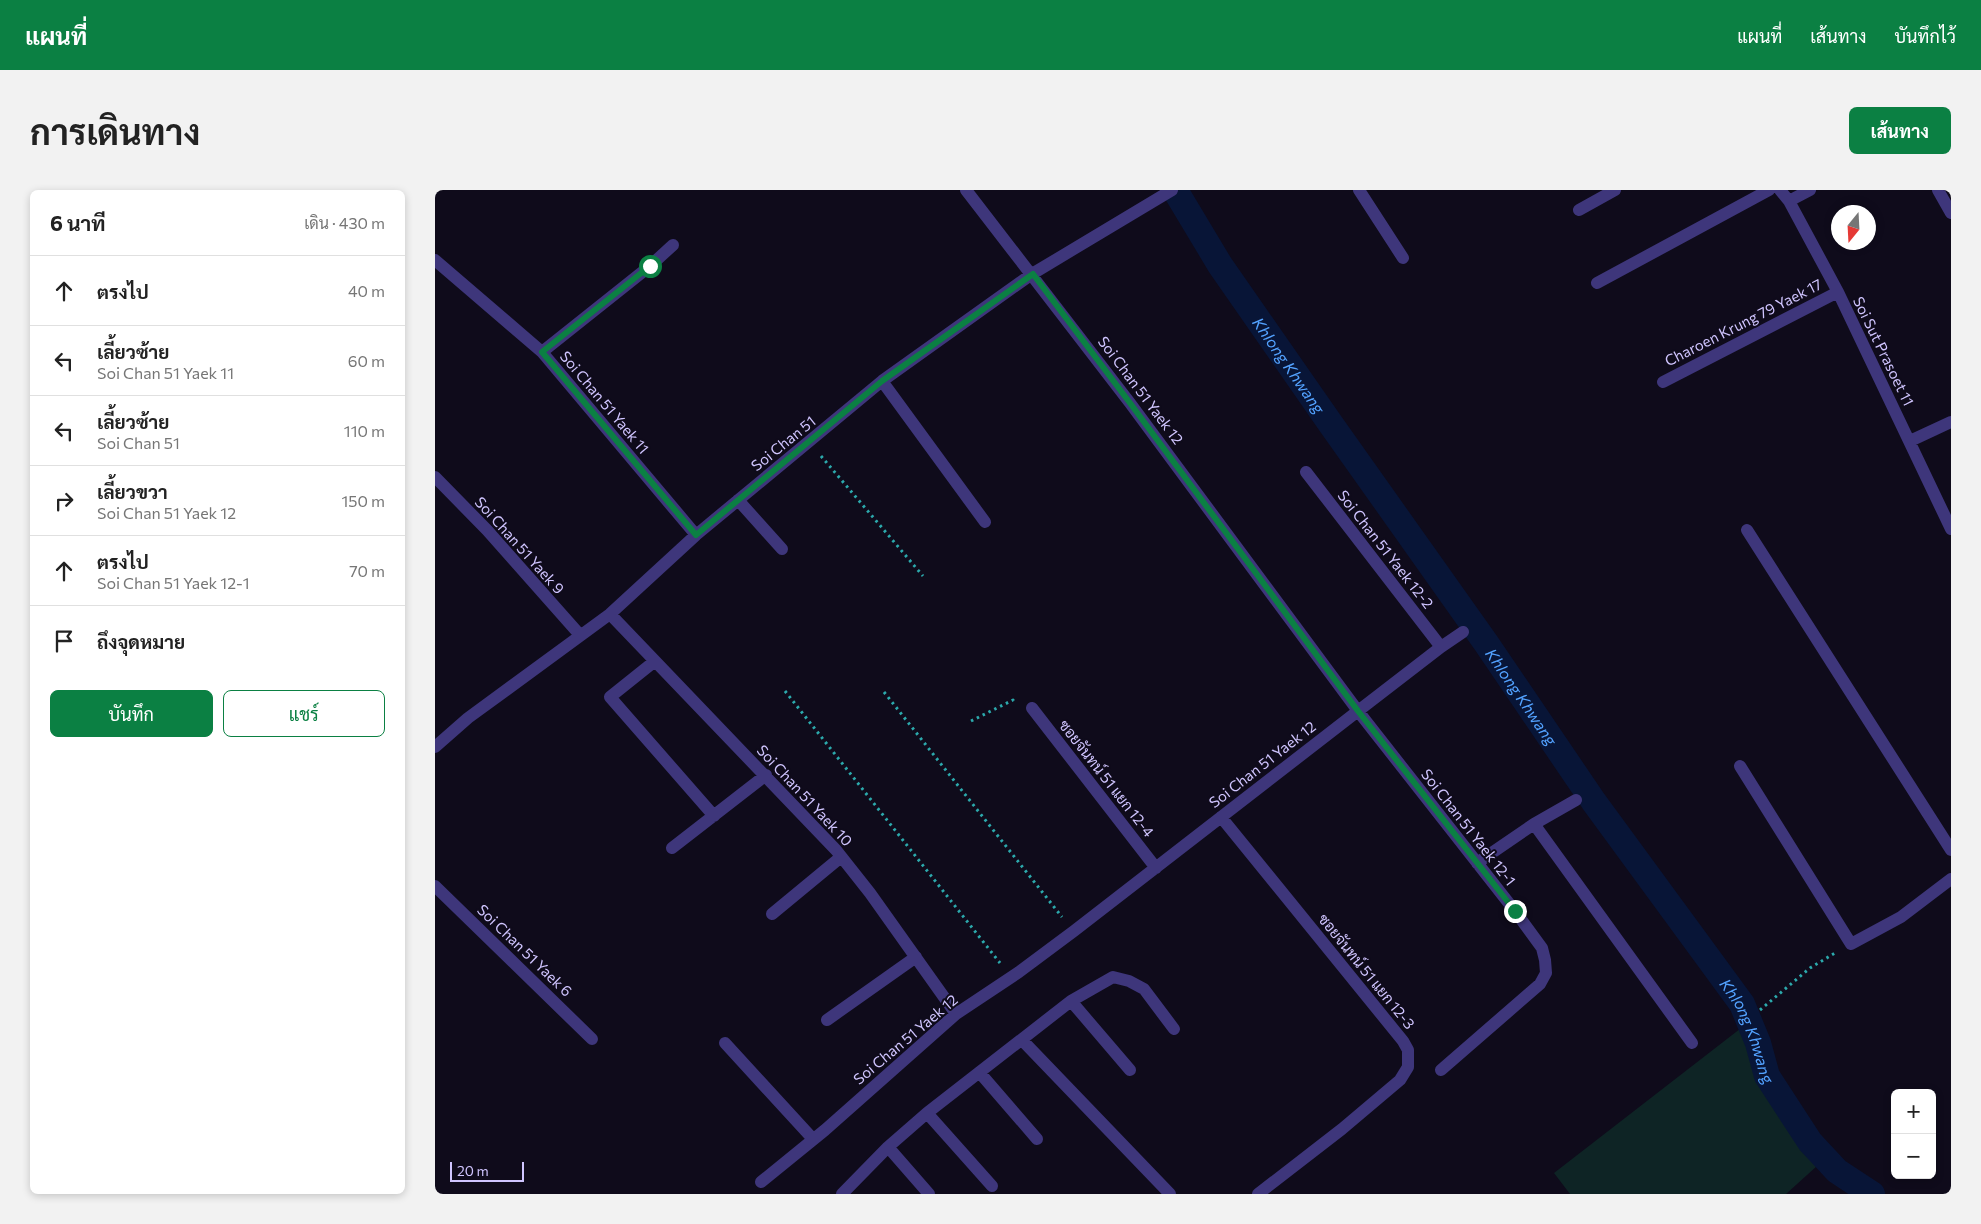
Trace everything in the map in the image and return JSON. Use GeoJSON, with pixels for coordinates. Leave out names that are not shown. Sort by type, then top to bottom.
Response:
{"type":"FeatureCollection","features":[{"type":"Feature","properties":{"kind":"street","name":"Soi Chan 51 Yaek 12"},"geometry":{"type":"LineString","coordinates":[[761,1182],[813,1140],[956,1014],[1074,931],[1358,711],[1142,418],[1033,274],[966,190]]}},
{"type":"Feature","properties":{"kind":"street"},"geometry":{"type":"LineString","coordinates":[[1359,190],[1403,258]]}},
{"type":"Feature","properties":{"kind":"street"},"geometry":{"type":"LineString","coordinates":[[1579,210],[1615,190]]}},
{"type":"Feature","properties":{"kind":"street"},"geometry":{"type":"LineString","coordinates":[[1597,283],[1769,190]]}},
{"type":"Feature","properties":{"kind":"street","name":"Soi Sut Prasoet 11"},"geometry":{"type":"LineString","coordinates":[[1780,190],[1789,202],[1838,292],[1951,529]]}},
{"type":"Feature","properties":{"kind":"street"},"geometry":{"type":"LineString","coordinates":[[1789,202],[1810,190]]}},
{"type":"Feature","properties":{"kind":"street"},"geometry":{"type":"LineString","coordinates":[[1938,190],[1951,213]]}},
{"type":"Feature","properties":{"kind":"street","name":"Soi Chan 51"},"geometry":{"type":"LineString","coordinates":[[435,747],[468,718],[610,614],[696,535],[882,381],[1033,274],[1168,193]]}},
{"type":"Feature","properties":{"kind":"street"},"geometry":{"type":"LineString","coordinates":[[542,352],[650,266],[673,245]]}},
{"type":"Feature","properties":{"kind":"street","name":"Soi Chan 51 Yaek 11"},"geometry":{"type":"LineString","coordinates":[[435,260],[542,352],[696,535]]}},
{"type":"Feature","properties":{"kind":"street","name":"Charoen Krung 79 Yaek 17"},"geometry":{"type":"LineString","coordinates":[[1663,382],[1838,292]]}},
{"type":"Feature","properties":{"kind":"street"},"geometry":{"type":"LineString","coordinates":[[882,381],[985,522]]}},
{"type":"Feature","properties":{"kind":"street"},"geometry":{"type":"LineString","coordinates":[[1910,442],[1951,422]]}},
{"type":"Feature","properties":{"kind":"street","name":"Soi Chan 51 Yaek 12-2"},"geometry":{"type":"LineString","coordinates":[[1305,472],[1441,647]]}},
{"type":"Feature","properties":{"kind":"street","name":"Soi Chan 51 Yaek 9"},"geometry":{"type":"LineString","coordinates":[[435,477],[487,530],[580,635]]}},
{"type":"Feature","properties":{"kind":"street"},"geometry":{"type":"LineString","coordinates":[[738,500],[782,549]]}},
{"type":"Feature","properties":{"kind":"street"},"geometry":{"type":"LineString","coordinates":[[1747,530],[1951,850]]}},
{"type":"Feature","properties":{"kind":"street","name":"Soi Chan 51 Yaek 10"},"geometry":{"type":"LineString","coordinates":[[610,614],[766,775],[841,857],[870,893],[956,1014]]}},
{"type":"Feature","properties":{"kind":"street"},"geometry":{"type":"LineString","coordinates":[[1358,711],[1463,632]]}},
{"type":"Feature","properties":{"kind":"street"},"geometry":{"type":"LineString","coordinates":[[655,661],[610,697],[714,816]]}},
{"type":"Feature","properties":{"kind":"street","name":"ซอยจันทน์ 51 แยก 12-4"},"geometry":{"type":"LineString","coordinates":[[1032,708],[1156,868]]}},
{"type":"Feature","properties":{"kind":"street","name":"Soi Chan 51 Yaek 12-1"},"geometry":{"type":"LineString","coordinates":[[1358,711],[1541,948],[1545,960],[1546,973],[1540,984],[1441,1070]]}},
{"type":"Feature","properties":{"kind":"street"},"geometry":{"type":"LineString","coordinates":[[1741,766],[1851,944],[1901,916],[1951,879]]}},
{"type":"Feature","properties":{"kind":"street"},"geometry":{"type":"LineString","coordinates":[[672,848],[766,775]]}},
{"type":"Feature","properties":{"kind":"street"},"geometry":{"type":"LineString","coordinates":[[1477,863],[1534,824],[1576,800]]}},
{"type":"Feature","properties":{"kind":"street","name":"ซอยจันทน์ 51 แยก 12-3"},"geometry":{"type":"LineString","coordinates":[[1221,817],[1403,1041],[1408,1050],[1408,1067],[1400,1080],[1342,1129],[1258,1194]]}},
{"type":"Feature","properties":{"kind":"street"},"geometry":{"type":"LineString","coordinates":[[1534,824],[1692,1043]]}},
{"type":"Feature","properties":{"kind":"street"},"geometry":{"type":"LineString","coordinates":[[772,914],[841,857]]}},
{"type":"Feature","properties":{"kind":"street","name":"Soi Chan 51 Yaek 6"},"geometry":{"type":"LineString","coordinates":[[435,886],[592,1039]]}},
{"type":"Feature","properties":{"kind":"street"},"geometry":{"type":"LineString","coordinates":[[827,1020],[916,957]]}},
{"type":"Feature","properties":{"kind":"street"},"geometry":{"type":"LineString","coordinates":[[846,1193],[888,1147],[927,1113],[1071,1001],[1113,977],[1129,981],[1143,989],[1174,1029]]}},
{"type":"Feature","properties":{"kind":"street"},"geometry":{"type":"LineString","coordinates":[[1071,1001],[1130,1070]]}},
{"type":"Feature","properties":{"kind":"street"},"geometry":{"type":"LineString","coordinates":[[1022,1040],[1170,1194]]}},
{"type":"Feature","properties":{"kind":"street"},"geometry":{"type":"LineString","coordinates":[[725,1043],[813,1140]]}},
{"type":"Feature","properties":{"kind":"street"},"geometry":{"type":"LineString","coordinates":[[980,1073],[1037,1140]]}},
{"type":"Feature","properties":{"kind":"street"},"geometry":{"type":"LineString","coordinates":[[927,1113],[992,1186]]}},
{"type":"Feature","properties":{"kind":"street"},"geometry":{"type":"LineString","coordinates":[[888,1147],[929,1194]]}},
{"type":"Feature","properties":{"kind":"path"},"geometry":{"type":"LineString","coordinates":[[809,442],[923,576]]}},
{"type":"Feature","properties":{"kind":"path"},"geometry":{"type":"LineString","coordinates":[[785,691],[1011,977]]}},
{"type":"Feature","properties":{"kind":"path"},"geometry":{"type":"LineString","coordinates":[[884,692],[1074,931]]}},
{"type":"Feature","properties":{"kind":"path"},"geometry":{"type":"LineString","coordinates":[[1760,1010],[1810,968],[1851,944]]}},
{"type":"Feature","properties":{"kind":"green space"},"geometry":{"type":"Polygon","coordinates":[[[1745,1025],[1762,1083],[1817,1166],[1786,1194],[1570,1194],[1554,1173],[1745,1025]]]}},
{"type":"Feature","properties":{"kind":"waterway","name":"Khlong Khwang"},"geometry":{"type":"LineString","coordinates":[[1175,190],[1220,265],[1330,423],[1486,643],[1594,802],[1742,1004],[1758,1043],[1767,1076],[1810,1142],[1837,1171],[1872,1194]]}},
{"type":"Feature","properties":{"kind":"route"},"geometry":{"type":"LineString","coordinates":[[650,266],[542,352],[696,535],[882,381],[1033,274],[1358,711],[1515,911]]}}]}
